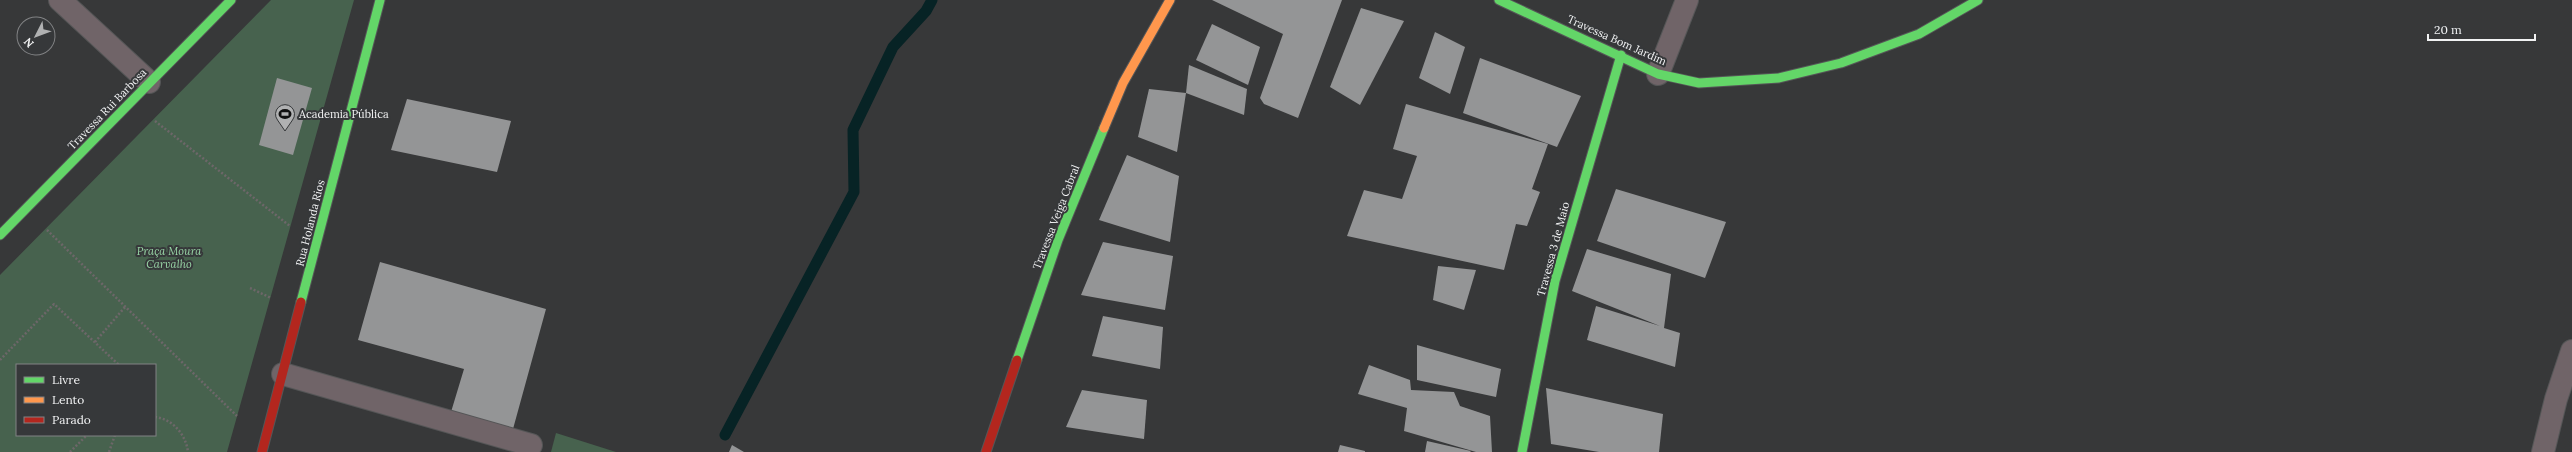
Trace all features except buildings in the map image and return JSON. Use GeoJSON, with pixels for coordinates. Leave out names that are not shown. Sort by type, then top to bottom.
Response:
{"type":"FeatureCollection","features":[{"type":"Feature","properties":{"kind":"street"},"geometry":{"type":"LineString","coordinates":[[60,0],[149,82]]}},
{"type":"Feature","properties":{"kind":"street","name":"Travessa Rui Barbosa"},"geometry":{"type":"LineString","coordinates":[[0,236],[149,82],[231,0]]}},
{"type":"Feature","properties":{"kind":"street","name":"Rua Holanda Rios"},"geometry":{"type":"LineString","coordinates":[[262,452],[380,0]]}},
{"type":"Feature","properties":{"kind":"street","name":"Travessa Veiga Cabral"},"geometry":{"type":"LineString","coordinates":[[986,452],[1058,240],[1123,83],[1170,0]]}},
{"type":"Feature","properties":{"kind":"street","name":"Travessa Bom Jardim"},"geometry":{"type":"LineString","coordinates":[[1499,0],[1658,74],[1699,83],[1779,78],[1841,63],[1919,34],[1978,0]]}},
{"type":"Feature","properties":{"kind":"street"},"geometry":{"type":"LineString","coordinates":[[1658,74],[1687,0]]}},
{"type":"Feature","properties":{"kind":"street","name":"Travessa 3 de Maio"},"geometry":{"type":"LineString","coordinates":[[1522,452],[1555,281],[1621,56]]}},
{"type":"Feature","properties":{"kind":"street"},"geometry":{"type":"LineString","coordinates":[[2543,452],[2556,399],[2572,351]]}},
{"type":"Feature","properties":{"kind":"street"},"geometry":{"type":"LineString","coordinates":[[283,374],[531,445]]}},
{"type":"Feature","properties":{"kind":"path"},"geometry":{"type":"LineString","coordinates":[[153,119],[290,227]]}},
{"type":"Feature","properties":{"kind":"path"},"geometry":{"type":"LineString","coordinates":[[46,228],[237,416]]}},
{"type":"Feature","properties":{"kind":"path"},"geometry":{"type":"LineString","coordinates":[[0,360],[54,304],[118,364]]}},
{"type":"Feature","properties":{"kind":"path"},"geometry":{"type":"LineString","coordinates":[[95,342],[125,307]]}},
{"type":"Feature","properties":{"kind":"path"},"geometry":{"type":"LineString","coordinates":[[156,417],[169,422],[178,428],[184,437],[188,452]]}},
{"type":"Feature","properties":{"kind":"path"},"geometry":{"type":"LineString","coordinates":[[70,452],[86,436]]}},
{"type":"Feature","properties":{"kind":"path"},"geometry":{"type":"LineString","coordinates":[[109,452],[114,436]]}},
{"type":"Feature","properties":{"kind":"green space","name":"Praça Moura Carvalho"},"geometry":{"type":"Polygon","coordinates":[[[271,0],[354,0],[227,452],[0,452],[0,275],[271,0]]]}},
{"type":"Feature","properties":{"kind":"green space"},"geometry":{"type":"Polygon","coordinates":[[[556,433],[616,452],[551,452],[556,433]]]}},
{"type":"Feature","properties":{"kind":"waterway"},"geometry":{"type":"LineString","coordinates":[[725,435],[854,192],[853,130],[893,47],[926,11],[932,0]]}},
{"type":"Feature","properties":{"kind":"traffic: fast"},"geometry":{"type":"LineString","coordinates":[[0,235],[231,0]]}},
{"type":"Feature","properties":{"kind":"traffic: fast"},"geometry":{"type":"LineString","coordinates":[[301,302],[380,0]]}},
{"type":"Feature","properties":{"kind":"traffic: fast"},"geometry":{"type":"LineString","coordinates":[[1499,0],[1658,74],[1699,83],[1779,78],[1841,63],[1919,34],[1978,0]]}},
{"type":"Feature","properties":{"kind":"traffic: fast"},"geometry":{"type":"LineString","coordinates":[[1522,452],[1555,281],[1621,55]]}},
{"type":"Feature","properties":{"kind":"traffic: fast"},"geometry":{"type":"LineString","coordinates":[[1017,360],[1058,240],[1104,128]]}},
{"type":"Feature","properties":{"kind":"traffic: slow"},"geometry":{"type":"LineString","coordinates":[[1104,128],[1123,83],[1170,0]]}},
{"type":"Feature","properties":{"kind":"traffic: jam"},"geometry":{"type":"LineString","coordinates":[[262,452],[301,302]]}},
{"type":"Feature","properties":{"kind":"traffic: jam"},"geometry":{"type":"LineString","coordinates":[[986,452],[1017,360]]}},
{"type":"Feature","properties":{"kind":"place","name":"Academia Pública"},"geometry":{"type":"Point","coordinates":[285,131]}}]}
